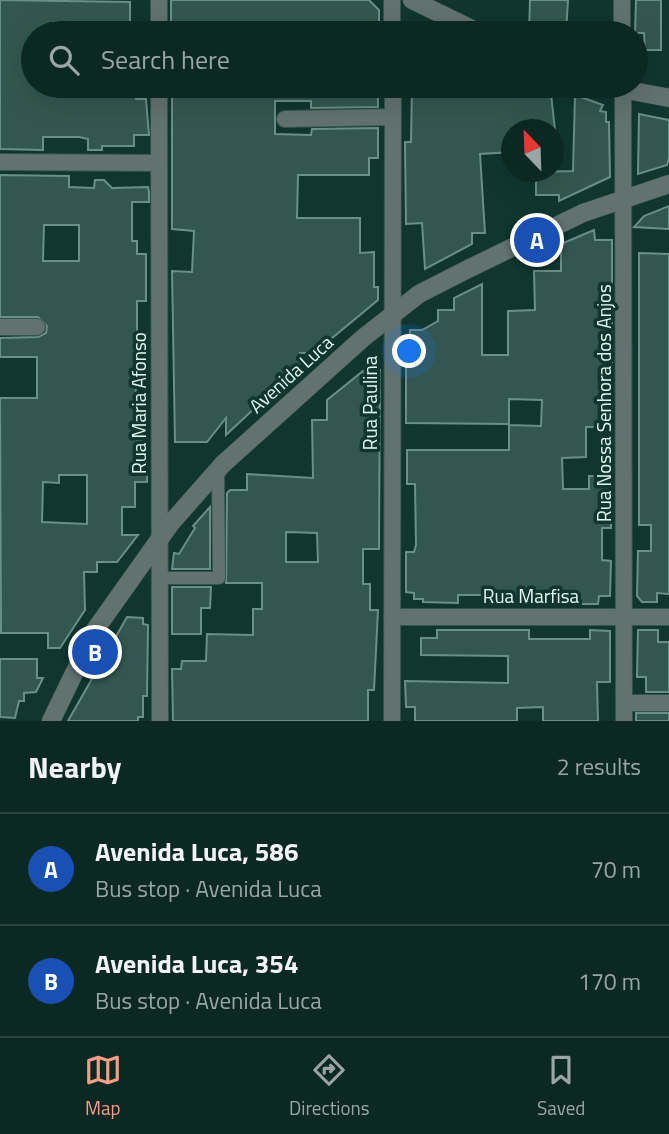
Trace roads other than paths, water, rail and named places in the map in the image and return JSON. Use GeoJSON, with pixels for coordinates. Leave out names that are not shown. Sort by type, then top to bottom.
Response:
{"type":"FeatureCollection","features":[{"type":"Feature","properties":{"kind":"street"},"geometry":{"type":"LineString","coordinates":[[159,0],[159,21]]}},
{"type":"Feature","properties":{"kind":"street"},"geometry":{"type":"LineString","coordinates":[[392,0],[393,21]]}},
{"type":"Feature","properties":{"kind":"street"},"geometry":{"type":"LineString","coordinates":[[412,0],[455,21]]}},
{"type":"Feature","properties":{"kind":"street"},"geometry":{"type":"LineString","coordinates":[[622,0],[622,21]]}},
{"type":"Feature","properties":{"kind":"street"},"geometry":{"type":"LineString","coordinates":[[648,94],[669,98]]}},
{"type":"Feature","properties":{"kind":"street","name":"Rua Maria Afonso"},"geometry":{"type":"LineString","coordinates":[[159,98],[160,721]]}},
{"type":"Feature","properties":{"kind":"street","name":"Rua Paulina"},"geometry":{"type":"LineString","coordinates":[[392,721],[393,98]]}},
{"type":"Feature","properties":{"kind":"street","name":"Rua Nossa Senhora dos Anjos"},"geometry":{"type":"LineString","coordinates":[[618,98],[625,198],[624,721]]}},
{"type":"Feature","properties":{"kind":"street"},"geometry":{"type":"LineString","coordinates":[[285,119],[393,117]]}},
{"type":"Feature","properties":{"kind":"street"},"geometry":{"type":"LineString","coordinates":[[0,162],[159,163]]}},
{"type":"Feature","properties":{"kind":"street","name":"Avenida Luca"},"geometry":{"type":"LineString","coordinates":[[51,721],[95,630],[160,539],[218,470],[391,314],[466,270],[583,213],[669,184]]}},
{"type":"Feature","properties":{"kind":"street"},"geometry":{"type":"LineString","coordinates":[[0,327],[37,327]]}},
{"type":"Feature","properties":{"kind":"street"},"geometry":{"type":"LineString","coordinates":[[160,578],[219,578],[218,470]]}},
{"type":"Feature","properties":{"kind":"street","name":"Rua Marfisa"},"geometry":{"type":"LineString","coordinates":[[392,617],[669,617]]}},
{"type":"Feature","properties":{"kind":"street"},"geometry":{"type":"LineString","coordinates":[[624,703],[669,703]]}},
{"type":"Feature","properties":{"kind":"place","name":"Avenida Luca, 586"},"geometry":{"type":"Point","coordinates":[537,240]}},
{"type":"Feature","properties":{"kind":"place","name":"Avenida Luca, 354"},"geometry":{"type":"Point","coordinates":[95,652]}}]}
